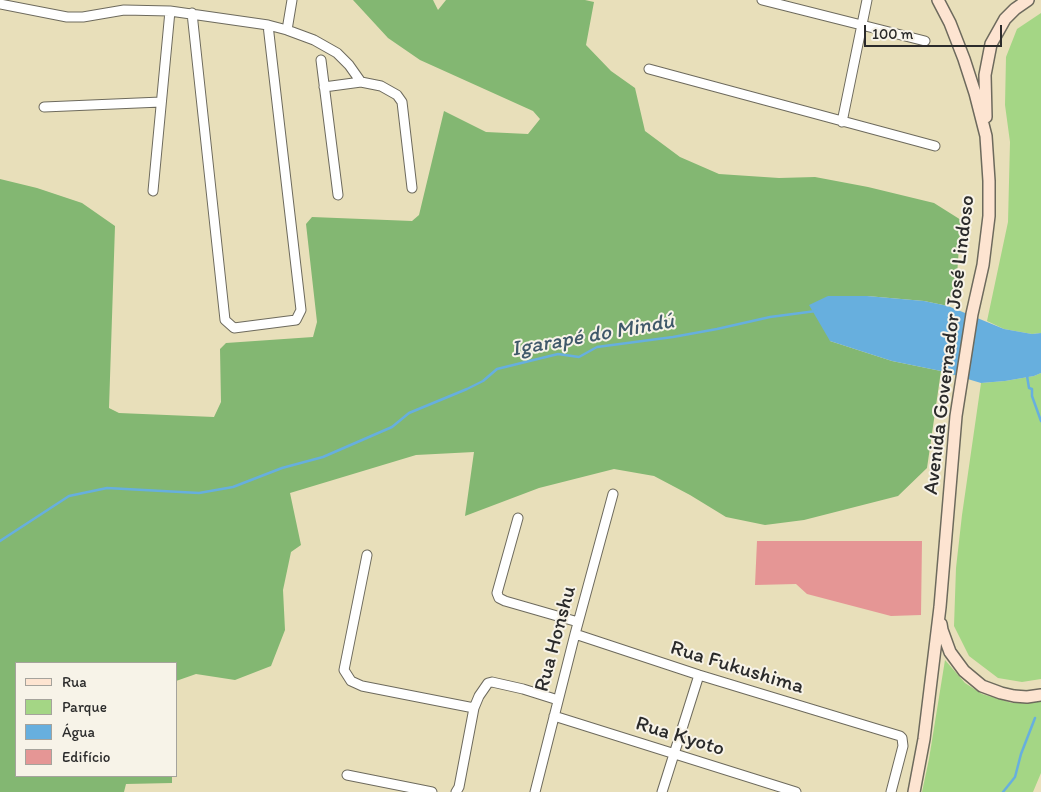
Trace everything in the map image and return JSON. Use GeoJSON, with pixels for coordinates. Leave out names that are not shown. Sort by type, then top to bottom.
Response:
{"type":"FeatureCollection","features":[{"type":"Feature","properties":{"kind":"main road","name":"Avenida Governador José Lindoso"},"geometry":{"type":"LineString","coordinates":[[914,792],[924,739],[940,607],[956,416],[972,314],[983,265],[989,216],[986,136],[964,59],[950,23],[938,0]]}},
{"type":"Feature","properties":{"kind":"main road"},"geometry":{"type":"LineString","coordinates":[[986,136],[985,75],[991,44],[1005,19],[1028,0]]}},
{"type":"Feature","properties":{"kind":"main road"},"geometry":{"type":"LineString","coordinates":[[940,607],[942,630],[950,652],[964,671],[982,686],[1001,693],[1027,697],[1041,695]]}},
{"type":"Feature","properties":{"kind":"street"},"geometry":{"type":"LineString","coordinates":[[287,30],[292,0]]}},
{"type":"Feature","properties":{"kind":"street"},"geometry":{"type":"LineString","coordinates":[[762,0],[925,41]]}},
{"type":"Feature","properties":{"kind":"street"},"geometry":{"type":"LineString","coordinates":[[842,122],[867,0]]}},
{"type":"Feature","properties":{"kind":"street"},"geometry":{"type":"LineString","coordinates":[[0,4],[67,17],[83,17],[124,10],[170,11],[268,25],[314,40],[338,53],[361,82]]}},
{"type":"Feature","properties":{"kind":"street"},"geometry":{"type":"LineString","coordinates":[[153,191],[170,11]]}},
{"type":"Feature","properties":{"kind":"street"},"geometry":{"type":"LineString","coordinates":[[192,13],[224,320],[234,328],[296,320],[301,310],[268,25]]}},
{"type":"Feature","properties":{"kind":"street"},"geometry":{"type":"LineString","coordinates":[[321,60],[338,195]]}},
{"type":"Feature","properties":{"kind":"street"},"geometry":{"type":"LineString","coordinates":[[649,69],[935,146]]}},
{"type":"Feature","properties":{"kind":"street"},"geometry":{"type":"LineString","coordinates":[[324,87],[361,82],[382,86],[397,95],[402,102],[412,188]]}},
{"type":"Feature","properties":{"kind":"street"},"geometry":{"type":"LineString","coordinates":[[44,107],[161,102]]}},
{"type":"Feature","properties":{"kind":"street","name":"Rua Honshu"},"geometry":{"type":"LineString","coordinates":[[535,792],[613,494]]}},
{"type":"Feature","properties":{"kind":"street"},"geometry":{"type":"LineString","coordinates":[[518,518],[497,593],[499,598],[578,622]]}},
{"type":"Feature","properties":{"kind":"street"},"geometry":{"type":"LineString","coordinates":[[367,555],[344,670],[351,681],[362,686],[474,708]]}},
{"type":"Feature","properties":{"kind":"street","name":"Rua Fukushima"},"geometry":{"type":"LineString","coordinates":[[575,634],[698,675],[900,736],[903,746],[891,792]]}},
{"type":"Feature","properties":{"kind":"street"},"geometry":{"type":"LineString","coordinates":[[662,792],[698,675]]}},
{"type":"Feature","properties":{"kind":"street"},"geometry":{"type":"LineString","coordinates":[[456,792],[459,787],[474,708],[485,686],[492,682],[558,700]]}},
{"type":"Feature","properties":{"kind":"street","name":"Rua Kyoto"},"geometry":{"type":"LineString","coordinates":[[554,716],[796,792]]}},
{"type":"Feature","properties":{"kind":"street"},"geometry":{"type":"LineString","coordinates":[[347,776],[432,792]]}},
{"type":"Feature","properties":{"kind":"green space"},"geometry":{"type":"Polygon","coordinates":[[[353,0],[433,0],[438,10],[446,0],[585,0],[594,2],[586,45],[611,71],[635,88],[645,131],[680,157],[719,174],[779,178],[815,177],[868,187],[934,203],[961,220],[957,275],[948,306],[924,301],[867,296],[828,296],[830,341],[892,361],[941,371],[927,468],[898,496],[804,520],[765,525],[726,517],[654,476],[614,469],[539,488],[465,516],[474,452],[416,455],[290,493],[301,545],[291,552],[283,590],[285,630],[271,666],[235,680],[196,674],[178,680],[178,662],[15,662],[15,777],[172,777],[172,783],[126,784],[124,792],[0,792],[0,179],[37,188],[82,203],[115,226],[109,408],[119,413],[214,417],[221,402],[220,349],[226,343],[313,337],[317,322],[306,224],[312,217],[412,221],[419,215],[444,111],[486,132],[528,134],[540,119],[533,111],[420,60],[388,38],[353,0]]]}},
{"type":"Feature","properties":{"kind":"green space"},"geometry":{"type":"Polygon","coordinates":[[[1041,13],[1041,333],[1032,334],[1004,329],[987,321],[1008,222],[1010,142],[1005,105],[1006,57],[1017,29],[1041,13]]]}},
{"type":"Feature","properties":{"kind":"green space"},"geometry":{"type":"Polygon","coordinates":[[[1041,373],[1041,679],[1022,682],[998,678],[969,656],[954,626],[956,568],[981,383],[1005,381],[1041,373]]]}},
{"type":"Feature","properties":{"kind":"green space"},"geometry":{"type":"Polygon","coordinates":[[[945,660],[965,683],[982,694],[1012,703],[1041,701],[1041,773],[1033,792],[922,792],[945,660]]]}},
{"type":"Feature","properties":{"kind":"water"},"geometry":{"type":"Polygon","coordinates":[[[828,296],[867,296],[924,301],[948,306],[1004,329],[1032,334],[1041,333],[1041,373],[1005,381],[981,383],[941,371],[892,361],[830,341],[809,305],[828,296]]]}},
{"type":"Feature","properties":{"kind":"building"},"geometry":{"type":"Polygon","coordinates":[[[757,541],[922,541],[921,615],[891,616],[807,594],[796,584],[755,585],[757,541]]]}},
{"type":"Feature","properties":{"kind":"waterway","name":"Igarapé do Mindú"},"geometry":{"type":"LineString","coordinates":[[0,541],[69,496],[107,488],[199,493],[233,487],[282,468],[323,457],[392,427],[409,413],[483,381],[497,369],[558,354],[579,357],[597,347],[673,337],[770,317],[816,311]]}},
{"type":"Feature","properties":{"kind":"waterway"},"geometry":{"type":"LineString","coordinates":[[1027,376],[1029,388],[1032,389],[1032,396],[1041,421]]}},
{"type":"Feature","properties":{"kind":"waterway"},"geometry":{"type":"LineString","coordinates":[[1003,792],[1015,777],[1021,754],[1035,718]]}}]}
